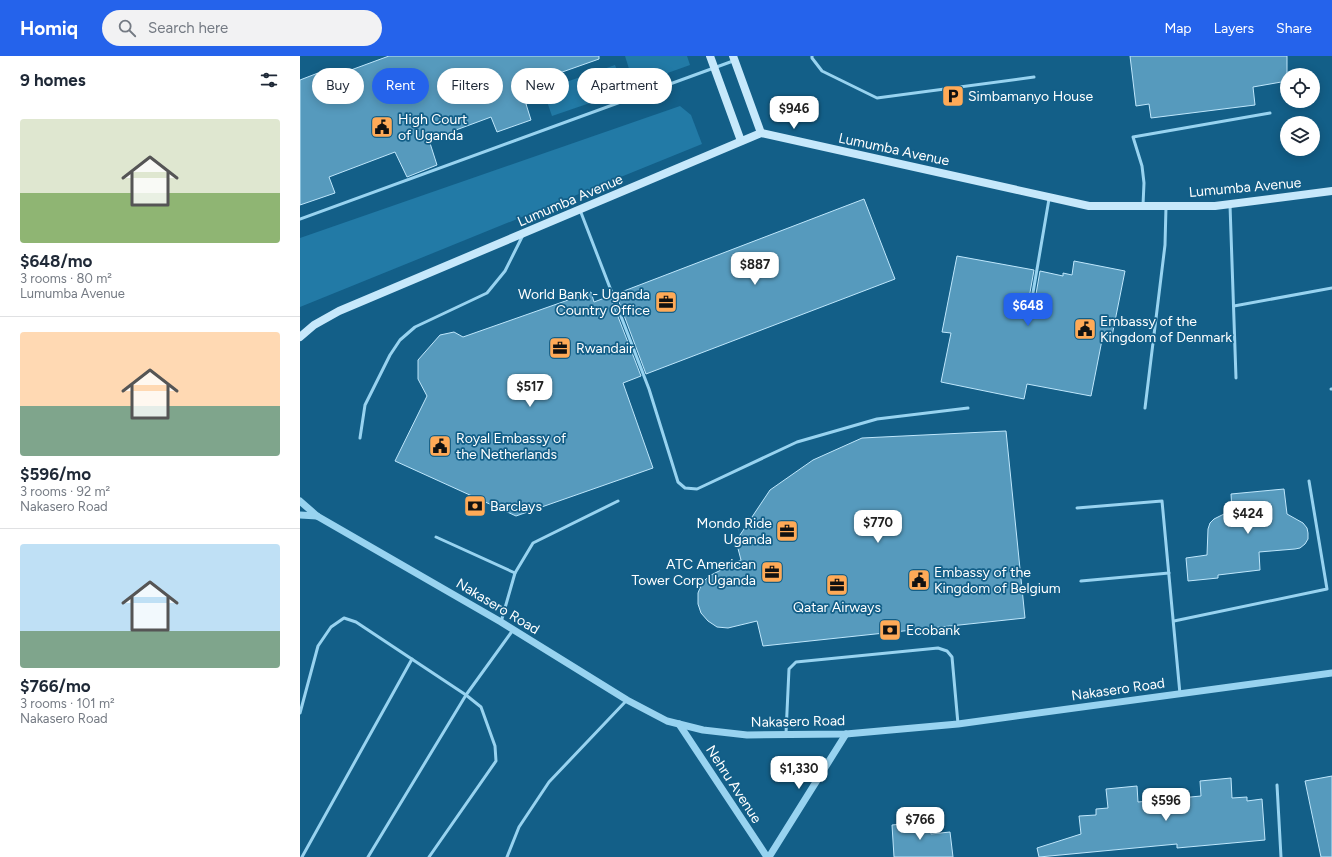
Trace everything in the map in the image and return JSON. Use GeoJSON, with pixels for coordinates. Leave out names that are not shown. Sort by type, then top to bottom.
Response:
{"type":"FeatureCollection","features":[{"type":"Feature","properties":{"kind":"main road"},"geometry":{"type":"LineString","coordinates":[[710,56],[741,142]]}},
{"type":"Feature","properties":{"kind":"main road"},"geometry":{"type":"LineString","coordinates":[[734,58],[761,133]]}},
{"type":"Feature","properties":{"kind":"main road","name":"Lumumba Avenue"},"geometry":{"type":"LineString","coordinates":[[300,336],[314,325],[339,312],[761,133],[1089,206],[1215,206],[1332,191]]}},
{"type":"Feature","properties":{"kind":"street","name":"Nakasero Road"},"geometry":{"type":"LineString","coordinates":[[300,501],[317,516],[501,622],[627,700],[655,715],[679,724],[703,730],[747,735],[846,734],[958,724],[1332,673]]}},
{"type":"Feature","properties":{"kind":"street","name":"Nakasero Road"},"geometry":{"type":"LineString","coordinates":[[300,515],[317,516]]}},
{"type":"Feature","properties":{"kind":"street","name":"Nehru Avenue"},"geometry":{"type":"LineString","coordinates":[[679,724],[768,857]]}},
{"type":"Feature","properties":{"kind":"street"},"geometry":{"type":"LineString","coordinates":[[768,857],[846,734]]}},
{"type":"Feature","properties":{"kind":"lane"},"geometry":{"type":"LineString","coordinates":[[812,56],[822,71],[877,98],[1034,77]]}},
{"type":"Feature","properties":{"kind":"lane"},"geometry":{"type":"LineString","coordinates":[[300,219],[714,68],[734,58]]}},
{"type":"Feature","properties":{"kind":"lane"},"geometry":{"type":"LineString","coordinates":[[1143,206],[1144,183],[1142,166],[1133,137],[1270,113]]}},
{"type":"Feature","properties":{"kind":"lane"},"geometry":{"type":"LineString","coordinates":[[1029,316],[1049,197]]}},
{"type":"Feature","properties":{"kind":"lane"},"geometry":{"type":"LineString","coordinates":[[1230,203],[1236,378]]}},
{"type":"Feature","properties":{"kind":"lane"},"geometry":{"type":"LineString","coordinates":[[1145,408],[1165,245],[1166,206]]}},
{"type":"Feature","properties":{"kind":"lane"},"geometry":{"type":"LineString","coordinates":[[580,210],[648,389],[678,482],[685,488],[697,489],[797,442],[877,419],[968,408]]}},
{"type":"Feature","properties":{"kind":"lane"},"geometry":{"type":"LineString","coordinates":[[360,438],[365,405],[390,355],[400,340],[415,327],[487,293],[505,271],[524,234]]}},
{"type":"Feature","properties":{"kind":"lane"},"geometry":{"type":"LineString","coordinates":[[1234,306],[1332,288]]}},
{"type":"Feature","properties":{"kind":"lane"},"geometry":{"type":"LineString","coordinates":[[1174,621],[1327,589],[1309,481]]}},
{"type":"Feature","properties":{"kind":"lane"},"geometry":{"type":"LineString","coordinates":[[501,622],[515,573],[533,543],[618,501]]}},
{"type":"Feature","properties":{"kind":"lane"},"geometry":{"type":"LineString","coordinates":[[1077,508],[1162,501],[1180,694]]}},
{"type":"Feature","properties":{"kind":"lane"},"geometry":{"type":"LineString","coordinates":[[436,537],[515,573]]}},
{"type":"Feature","properties":{"kind":"lane"},"geometry":{"type":"LineString","coordinates":[[1081,581],[1169,573]]}},
{"type":"Feature","properties":{"kind":"lane"},"geometry":{"type":"LineString","coordinates":[[300,713],[318,646],[331,627],[344,618],[356,622],[466,695],[481,707],[495,746],[496,761],[429,857]]}},
{"type":"Feature","properties":{"kind":"lane"},"geometry":{"type":"LineString","coordinates":[[368,857],[466,695],[513,630]]}},
{"type":"Feature","properties":{"kind":"lane"},"geometry":{"type":"LineString","coordinates":[[786,735],[789,669],[796,662],[938,648],[947,651],[952,657],[958,724]]}},
{"type":"Feature","properties":{"kind":"lane"},"geometry":{"type":"LineString","coordinates":[[302,857],[412,659]]}},
{"type":"Feature","properties":{"kind":"lane"},"geometry":{"type":"LineString","coordinates":[[507,857],[519,827],[549,782],[627,700]]}},
{"type":"Feature","properties":{"kind":"lane"},"geometry":{"type":"LineString","coordinates":[[1277,785],[1281,857]]}},
{"type":"Feature","properties":{"kind":"shaded area"},"geometry":{"type":"Polygon","coordinates":[[[625,56],[687,56],[690,65],[672,71],[672,68],[629,68],[625,56]]]}},
{"type":"Feature","properties":{"kind":"shaded area"},"geometry":{"type":"Polygon","coordinates":[[[615,65],[616,68],[606,68],[615,65]]]}},
{"type":"Feature","properties":{"kind":"shaded area"},"geometry":{"type":"Polygon","coordinates":[[[577,78],[577,104],[587,104],[552,116],[548,104],[569,104],[569,81],[577,78]]]}},
{"type":"Feature","properties":{"kind":"shaded area"},"geometry":{"type":"Polygon","coordinates":[[[680,106],[691,115],[702,144],[300,307],[300,238],[680,106]]]}},
{"type":"Feature","properties":{"kind":"building","name":"High Court of Uganda"},"geometry":{"type":"Polygon","coordinates":[[[389,56],[599,56],[599,59],[569,70],[569,68],[511,68],[511,104],[526,104],[531,120],[497,132],[491,117],[429,140],[437,165],[407,177],[395,152],[329,177],[335,193],[300,205],[300,80],[312,75],[312,104],[364,104],[364,68],[356,68],[389,56]]]}},
{"type":"Feature","properties":{"kind":"building"},"geometry":{"type":"Polygon","coordinates":[[[1130,56],[1287,56],[1287,68],[1280,68],[1280,82],[1253,87],[1255,105],[1151,118],[1149,104],[1136,106],[1130,56]]]}},
{"type":"Feature","properties":{"kind":"building"},"geometry":{"type":"Polygon","coordinates":[[[864,199],[895,279],[646,374],[616,294],[864,199]]]}},
{"type":"Feature","properties":{"kind":"building","name":"Embassy of the Kingdom of Denmark"},"geometry":{"type":"Polygon","coordinates":[[[957,256],[1034,270],[1026,315],[1029,319],[1032,317],[1040,271],[1063,276],[1063,273],[1072,275],[1074,261],[1125,271],[1112,336],[1103,335],[1091,396],[1027,384],[1024,399],[941,382],[951,333],[942,332],[957,256]]]}},
{"type":"Feature","properties":{"kind":"building"},"geometry":{"type":"Polygon","coordinates":[[[591,292],[594,302],[610,296],[641,376],[623,383],[653,468],[516,516],[395,461],[427,396],[418,379],[418,360],[440,335],[454,332],[463,337],[591,292]]]}},
{"type":"Feature","properties":{"kind":"building"},"geometry":{"type":"Polygon","coordinates":[[[1006,431],[1025,618],[763,646],[757,621],[728,628],[717,627],[708,621],[701,613],[698,604],[698,593],[702,583],[709,576],[741,560],[736,541],[770,490],[813,460],[862,438],[1006,431]]]}},
{"type":"Feature","properties":{"kind":"building"},"geometry":{"type":"Polygon","coordinates":[[[1284,489],[1287,514],[1303,523],[1307,528],[1308,539],[1305,544],[1300,548],[1295,549],[1259,552],[1260,570],[1218,575],[1218,578],[1188,581],[1186,558],[1207,555],[1208,529],[1210,523],[1214,519],[1232,510],[1231,494],[1284,489]]]}},
{"type":"Feature","properties":{"kind":"building"},"geometry":{"type":"Polygon","coordinates":[[[1332,776],[1332,857],[1321,857],[1305,781],[1332,776]]]}},
{"type":"Feature","properties":{"kind":"building"},"geometry":{"type":"Polygon","coordinates":[[[1231,778],[1232,798],[1247,797],[1247,801],[1262,799],[1265,840],[1177,848],[1177,844],[1039,857],[1037,848],[1081,834],[1079,816],[1096,815],[1096,809],[1108,808],[1106,789],[1137,786],[1138,802],[1201,796],[1200,781],[1231,778]]]}},
{"type":"Feature","properties":{"kind":"building"},"geometry":{"type":"Polygon","coordinates":[[[930,821],[931,834],[950,832],[953,857],[894,857],[892,825],[930,821]]]}},
{"type":"Feature","properties":{"kind":"place","name":"Simbamanyo House"},"geometry":{"type":"Point","coordinates":[953,96]}},
{"type":"Feature","properties":{"kind":"place","name":"High Court of Uganda"},"geometry":{"type":"Point","coordinates":[382,127]}},
{"type":"Feature","properties":{"kind":"place","name":"World Bank - Uganda Country Office"},"geometry":{"type":"Point","coordinates":[666,302]}},
{"type":"Feature","properties":{"kind":"place","name":"Embassy of the Kingdom of Denmark"},"geometry":{"type":"Point","coordinates":[1085,329]}},
{"type":"Feature","properties":{"kind":"place","name":"Rwandair"},"geometry":{"type":"Point","coordinates":[560,348]}},
{"type":"Feature","properties":{"kind":"place","name":"Royal Embassy of the Netherlands"},"geometry":{"type":"Point","coordinates":[440,446]}},
{"type":"Feature","properties":{"kind":"place","name":"Barclays"},"geometry":{"type":"Point","coordinates":[475,506]}},
{"type":"Feature","properties":{"kind":"place","name":"Mondo Ride Uganda"},"geometry":{"type":"Point","coordinates":[787,531]}},
{"type":"Feature","properties":{"kind":"place","name":"ATC American Tower Corp Uganda"},"geometry":{"type":"Point","coordinates":[772,572]}},
{"type":"Feature","properties":{"kind":"place","name":"Embassy of the Kingdom of Belgium"},"geometry":{"type":"Point","coordinates":[919,580]}},
{"type":"Feature","properties":{"kind":"place","name":"Qatar Airways"},"geometry":{"type":"Point","coordinates":[837,585]}},
{"type":"Feature","properties":{"kind":"place","name":"Ecobank"},"geometry":{"type":"Point","coordinates":[890,630]}}]}
